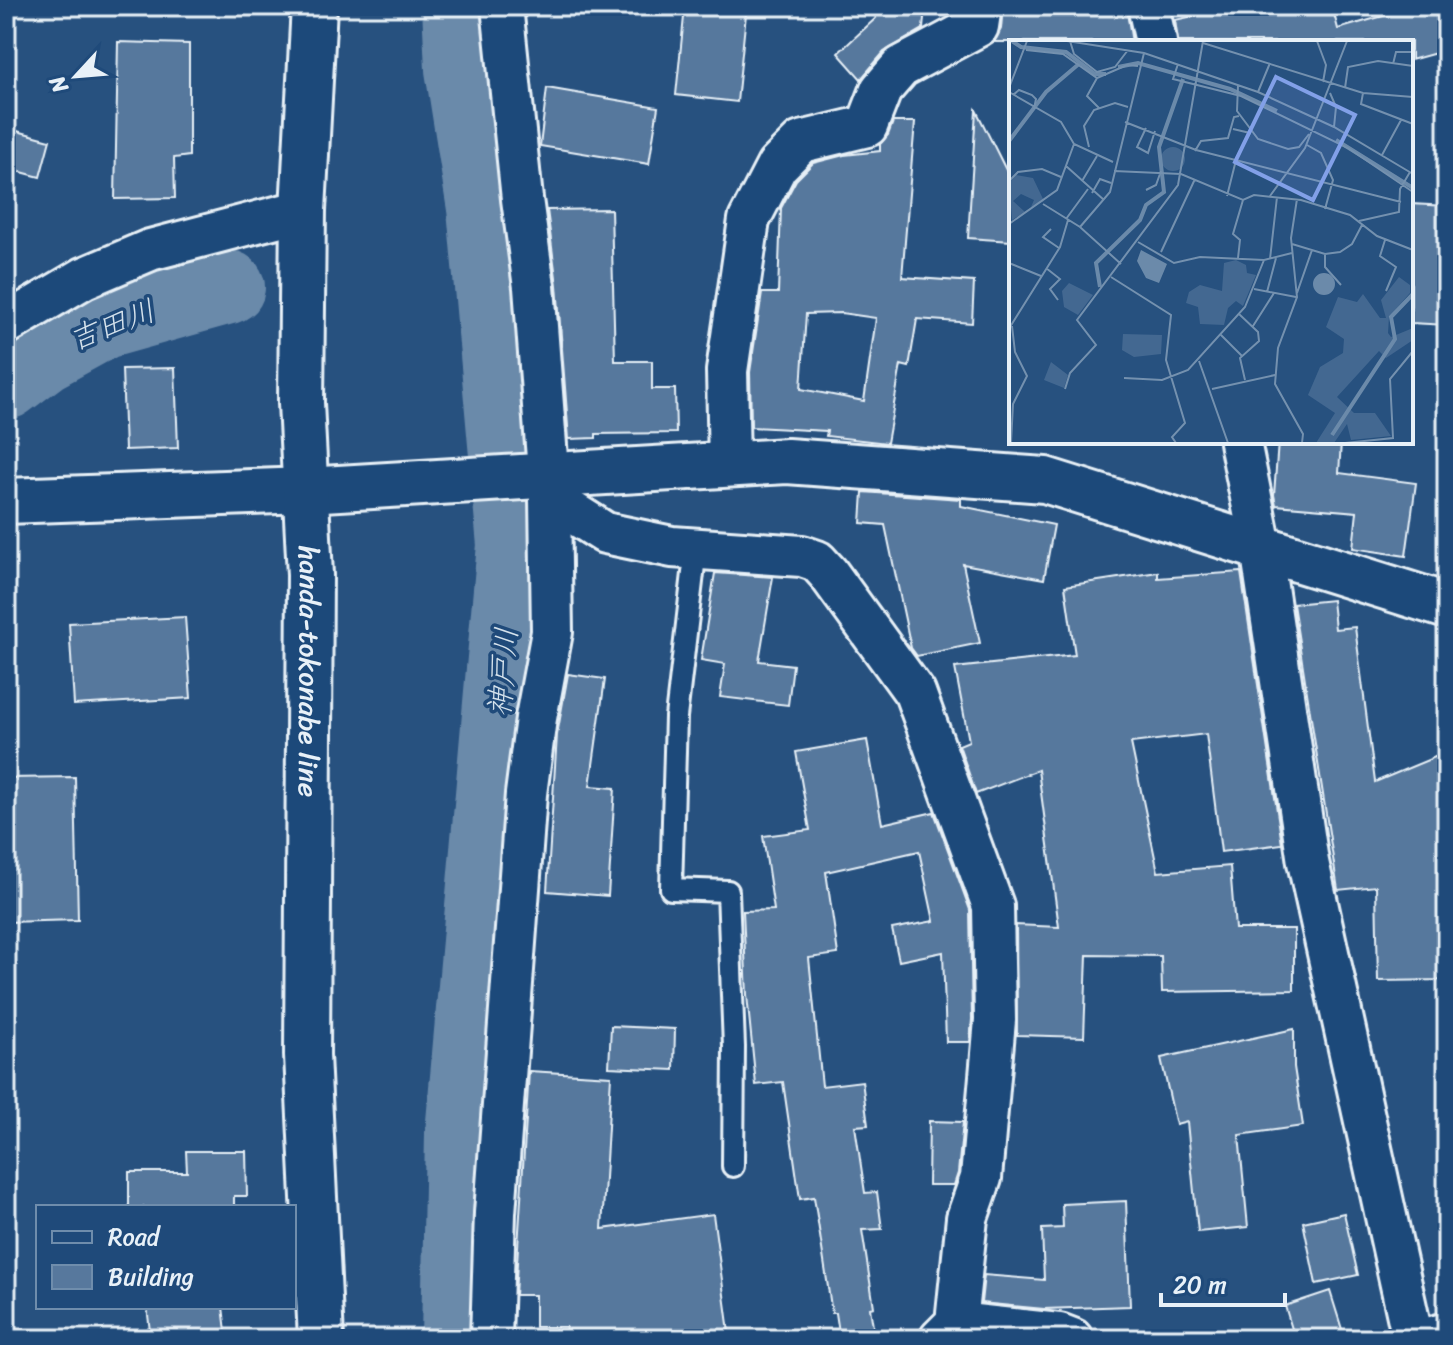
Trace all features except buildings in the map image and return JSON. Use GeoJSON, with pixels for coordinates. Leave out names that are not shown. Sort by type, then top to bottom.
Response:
{"type":"FeatureCollection","features":[{"type":"Feature","properties":{"kind":"street","name":"handa-tokonabe line"},"geometry":{"type":"LineString","coordinates":[[314,6],[303,210],[301,403],[310,575],[307,1055],[321,1339]]}},
{"type":"Feature","properties":{"kind":"street"},"geometry":{"type":"LineString","coordinates":[[491,1339],[495,1213],[526,794],[552,632],[534,287],[502,6]]}},
{"type":"Feature","properties":{"kind":"street"},"geometry":{"type":"LineString","coordinates":[[729,464],[727,371],[749,220],[777,166],[801,142],[867,126],[881,90],[901,67],[978,26],[981,6]]}},
{"type":"Feature","properties":{"kind":"street"},"geometry":{"type":"LineString","coordinates":[[1148,6],[1156,40]]}},
{"type":"Feature","properties":{"kind":"street"},"geometry":{"type":"LineString","coordinates":[[6,324],[84,278],[150,250],[303,210]]}},
{"type":"Feature","properties":{"kind":"street"},"geometry":{"type":"LineString","coordinates":[[1240,444],[1261,547],[1308,862],[1413,1339]]}},
{"type":"Feature","properties":{"kind":"street"},"geometry":{"type":"LineString","coordinates":[[6,501],[306,490],[463,480],[545,482],[787,461],[1045,480],[1447,606]]}},
{"type":"Feature","properties":{"kind":"street"},"geometry":{"type":"LineString","coordinates":[[545,482],[605,533],[672,547],[802,556],[817,561],[915,693],[993,906],[995,1020],[981,1178],[967,1218],[956,1334],[1059,1334],[1072,1339]]}},
{"type":"Feature","properties":{"kind":"street"},"geometry":{"type":"LineString","coordinates":[[1425,1339],[1447,1333]]}},
{"type":"Feature","properties":{"kind":"lane"},"geometry":{"type":"LineString","coordinates":[[696,548],[676,717],[671,889],[728,891],[734,1047],[733,1166]]}},
{"type":"Feature","properties":{"kind":"waterway","name":"神戸川"},"geometry":{"type":"LineString","coordinates":[[458,1339],[462,1134],[514,545],[484,208],[462,69],[459,6]]}},
{"type":"Feature","properties":{"kind":"waterway","name":"吉田川"},"geometry":{"type":"LineString","coordinates":[[6,383],[43,355],[103,322],[228,287]]}}]}
